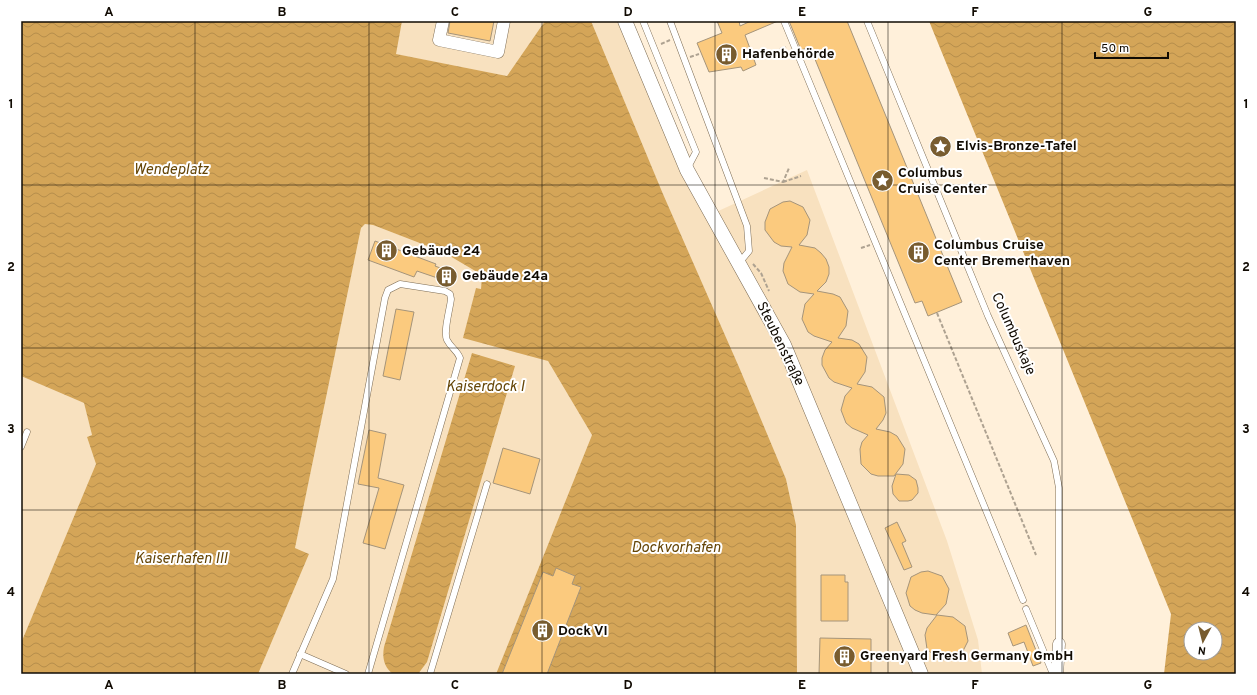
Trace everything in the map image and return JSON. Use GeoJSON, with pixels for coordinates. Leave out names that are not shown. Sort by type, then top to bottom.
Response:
{"type":"FeatureCollection","features":[{"type":"Feature","properties":{"kind":"street"},"geometry":{"type":"LineString","coordinates":[[443,21],[439,40],[498,52],[504,21]]}},
{"type":"Feature","properties":{"kind":"street","name":"Steubenstraße"},"geometry":{"type":"LineString","coordinates":[[625,21],[687,170],[786,351],[921,674]]}},
{"type":"Feature","properties":{"kind":"street","name":"Columbuskaje"},"geometry":{"type":"LineString","coordinates":[[1058,674],[1059,644]]}},
{"type":"Feature","properties":{"kind":"lane"},"geometry":{"type":"LineString","coordinates":[[643,21],[696,152],[687,170]]}},
{"type":"Feature","properties":{"kind":"lane"},"geometry":{"type":"LineString","coordinates":[[670,21],[736,191],[747,226],[749,250],[738,264]]}},
{"type":"Feature","properties":{"kind":"lane"},"geometry":{"type":"LineString","coordinates":[[784,21],[1023,600]]}},
{"type":"Feature","properties":{"kind":"lane","name":"Columbuskaje"},"geometry":{"type":"LineString","coordinates":[[867,21],[988,316],[1054,461],[1059,488],[1059,644]]}},
{"type":"Feature","properties":{"kind":"lane"},"geometry":{"type":"LineString","coordinates":[[292,674],[333,579],[388,290],[400,284],[445,290],[450,294],[451,299],[446,338],[450,346],[457,351],[460,358],[368,674]]}},
{"type":"Feature","properties":{"kind":"lane"},"geometry":{"type":"LineString","coordinates":[[21,447],[27,432]]}},
{"type":"Feature","properties":{"kind":"lane"},"geometry":{"type":"LineString","coordinates":[[430,674],[486,484]]}},
{"type":"Feature","properties":{"kind":"lane"},"geometry":{"type":"LineString","coordinates":[[1026,609],[1053,674]]}},
{"type":"Feature","properties":{"kind":"lane"},"geometry":{"type":"LineString","coordinates":[[300,654],[346,674]]}},
{"type":"Feature","properties":{"kind":"path"},"geometry":{"type":"LineString","coordinates":[[689,58],[699,54]]}},
{"type":"Feature","properties":{"kind":"path"},"geometry":{"type":"LineString","coordinates":[[783,182],[789,168]]}},
{"type":"Feature","properties":{"kind":"path"},"geometry":{"type":"LineString","coordinates":[[764,178],[783,182],[801,176]]}},
{"type":"Feature","properties":{"kind":"path"},"geometry":{"type":"LineString","coordinates":[[937,313],[1036,555]]}},
{"type":"Feature","properties":{"kind":"shaded area"},"geometry":{"type":"Polygon","coordinates":[[[402,21],[545,21],[507,76],[395,54],[402,21]]]}},
{"type":"Feature","properties":{"kind":"shaded area"},"geometry":{"type":"Polygon","coordinates":[[[591,21],[630,21],[658,94],[714,213],[807,170],[947,541],[978,640],[982,674],[797,674],[796,525],[786,479],[739,367],[663,194],[591,21]]]}},
{"type":"Feature","properties":{"kind":"shaded area"},"geometry":{"type":"Polygon","coordinates":[[[365,224],[373,225],[443,252],[482,275],[481,289],[477,288],[548,361],[592,435],[496,674],[258,674],[309,554],[295,548],[361,228],[365,224]]]}},
{"type":"Feature","properties":{"kind":"shaded area"},"geometry":{"type":"Polygon","coordinates":[[[21,376],[84,403],[92,435],[87,437],[96,464],[21,643],[21,376]]]}},
{"type":"Feature","properties":{"kind":"water"},"geometry":{"type":"Polygon","coordinates":[[[21,21],[402,21],[396,54],[507,76],[545,21],[591,21],[663,194],[739,367],[786,479],[796,525],[797,674],[496,674],[592,435],[548,361],[463,338],[476,288],[481,289],[482,275],[443,252],[373,225],[365,224],[361,228],[295,548],[309,554],[258,674],[21,674],[21,643],[96,464],[87,437],[92,435],[84,403],[21,376],[21,21]]]}},
{"type":"Feature","properties":{"kind":"water"},"geometry":{"type":"Polygon","coordinates":[[[929,21],[1236,21],[1236,674],[1164,674],[1171,614],[929,21]]]}},
{"type":"Feature","properties":{"kind":"water","name":"Kaiserdock I"},"geometry":{"type":"Polygon","coordinates":[[[472,353],[515,366],[427,662],[418,674],[393,674],[384,662],[384,647],[472,353]]]}},
{"type":"Feature","properties":{"kind":"building"},"geometry":{"type":"Polygon","coordinates":[[[450,21],[494,21],[490,41],[448,33],[450,21]]]}},
{"type":"Feature","properties":{"kind":"building","name":"Hafenbehörde"},"geometry":{"type":"Polygon","coordinates":[[[717,21],[739,21],[740,26],[751,21],[778,21],[745,35],[756,65],[743,71],[741,67],[709,72],[697,43],[722,33],[717,21]]]}},
{"type":"Feature","properties":{"kind":"building","name":"Columbus Cruise Center Bremerhaven"},"geometry":{"type":"Polygon","coordinates":[[[789,21],[847,21],[962,302],[928,316],[922,301],[915,303],[810,47],[801,50],[789,21]]]}},
{"type":"Feature","properties":{"kind":"building"},"geometry":{"type":"Polygon","coordinates":[[[790,201],[803,207],[810,220],[807,235],[799,245],[815,248],[826,259],[829,267],[829,274],[826,282],[817,291],[840,297],[848,311],[846,326],[838,338],[852,340],[859,344],[867,357],[865,372],[857,384],[872,387],[884,397],[886,413],[876,429],[890,432],[897,436],[905,449],[903,464],[894,476],[878,476],[871,474],[861,464],[860,449],[862,442],[868,435],[852,428],[846,423],[841,410],[845,396],[852,388],[834,382],[829,378],[822,365],[822,358],[825,350],[832,342],[814,336],[808,332],[802,319],[805,304],[814,294],[800,292],[788,284],[783,271],[784,263],[792,247],[781,246],[774,242],[765,230],[765,222],[770,209],[783,202],[790,201]]]}},
{"type":"Feature","properties":{"kind":"building","name":"Gebäude 24"},"geometry":{"type":"Polygon","coordinates":[[[375,241],[436,264],[435,266],[456,274],[452,283],[417,271],[414,277],[368,260],[375,241]]]}},
{"type":"Feature","properties":{"kind":"building"},"geometry":{"type":"Polygon","coordinates":[[[396,309],[414,312],[400,380],[383,376],[396,309]]]}},
{"type":"Feature","properties":{"kind":"building"},"geometry":{"type":"Polygon","coordinates":[[[369,430],[386,434],[378,478],[404,485],[385,549],[363,543],[379,488],[358,484],[369,430]]]}},
{"type":"Feature","properties":{"kind":"building"},"geometry":{"type":"Polygon","coordinates":[[[503,448],[540,459],[530,494],[493,483],[503,448]]]}},
{"type":"Feature","properties":{"kind":"building"},"geometry":{"type":"Polygon","coordinates":[[[896,474],[909,475],[916,480],[918,493],[912,500],[899,501],[893,494],[892,486],[896,474]]]}},
{"type":"Feature","properties":{"kind":"building"},"geometry":{"type":"Polygon","coordinates":[[[897,522],[906,541],[902,543],[912,567],[904,570],[885,528],[897,522]]]}},
{"type":"Feature","properties":{"kind":"building","name":"Dock VI"},"geometry":{"type":"Polygon","coordinates":[[[556,568],[575,576],[572,584],[581,587],[547,674],[502,674],[543,572],[553,576],[556,568]]]}},
{"type":"Feature","properties":{"kind":"building"},"geometry":{"type":"Polygon","coordinates":[[[928,571],[942,576],[949,589],[946,604],[936,615],[922,613],[915,610],[910,606],[906,593],[911,577],[921,572],[928,571]]]}},
{"type":"Feature","properties":{"kind":"building"},"geometry":{"type":"Polygon","coordinates":[[[821,575],[845,575],[845,582],[848,582],[848,621],[821,621],[821,575]]]}},
{"type":"Feature","properties":{"kind":"building"},"geometry":{"type":"Polygon","coordinates":[[[937,615],[953,617],[965,626],[968,641],[962,653],[957,657],[944,660],[937,658],[927,649],[925,635],[927,628],[937,615]]]}},
{"type":"Feature","properties":{"kind":"building"},"geometry":{"type":"Polygon","coordinates":[[[1026,625],[1041,663],[1033,666],[1024,642],[1013,646],[1008,633],[1026,625]]]}},
{"type":"Feature","properties":{"kind":"building","name":"Greenyard Fresh Germany GmbH"},"geometry":{"type":"Polygon","coordinates":[[[820,638],[871,639],[871,674],[819,674],[820,638]]]}},
{"type":"Feature","properties":{"kind":"place","name":"Hafenbehörde"},"geometry":{"type":"Point","coordinates":[727,54]}},
{"type":"Feature","properties":{"kind":"place","name":"Elvis-Bronze-Tafel"},"geometry":{"type":"Point","coordinates":[941,146]}},
{"type":"Feature","properties":{"kind":"place","name":"Columbus Cruise Center"},"geometry":{"type":"Point","coordinates":[883,181]}},
{"type":"Feature","properties":{"kind":"place","name":"Gebäude 24"},"geometry":{"type":"Point","coordinates":[386,251]}},
{"type":"Feature","properties":{"kind":"place","name":"Columbus Cruise Center Bremerhaven"},"geometry":{"type":"Point","coordinates":[918,253]}},
{"type":"Feature","properties":{"kind":"place","name":"Gebäude 24a"},"geometry":{"type":"Point","coordinates":[447,276]}},
{"type":"Feature","properties":{"kind":"place","name":"Dock VI"},"geometry":{"type":"Point","coordinates":[542,631]}},
{"type":"Feature","properties":{"kind":"place","name":"Greenyard Fresh Germany GmbH"},"geometry":{"type":"Point","coordinates":[845,656]}},
{"type":"Feature","properties":{"kind":"water label","name":"Wendeplatz"},"geometry":{"type":"Point","coordinates":[171,170]}},
{"type":"Feature","properties":{"kind":"water label","name":"Dockvorhafen"},"geometry":{"type":"Point","coordinates":[676,548]}},
{"type":"Feature","properties":{"kind":"water label","name":"Kaiserhafen III"},"geometry":{"type":"Point","coordinates":[181,559]}}]}
